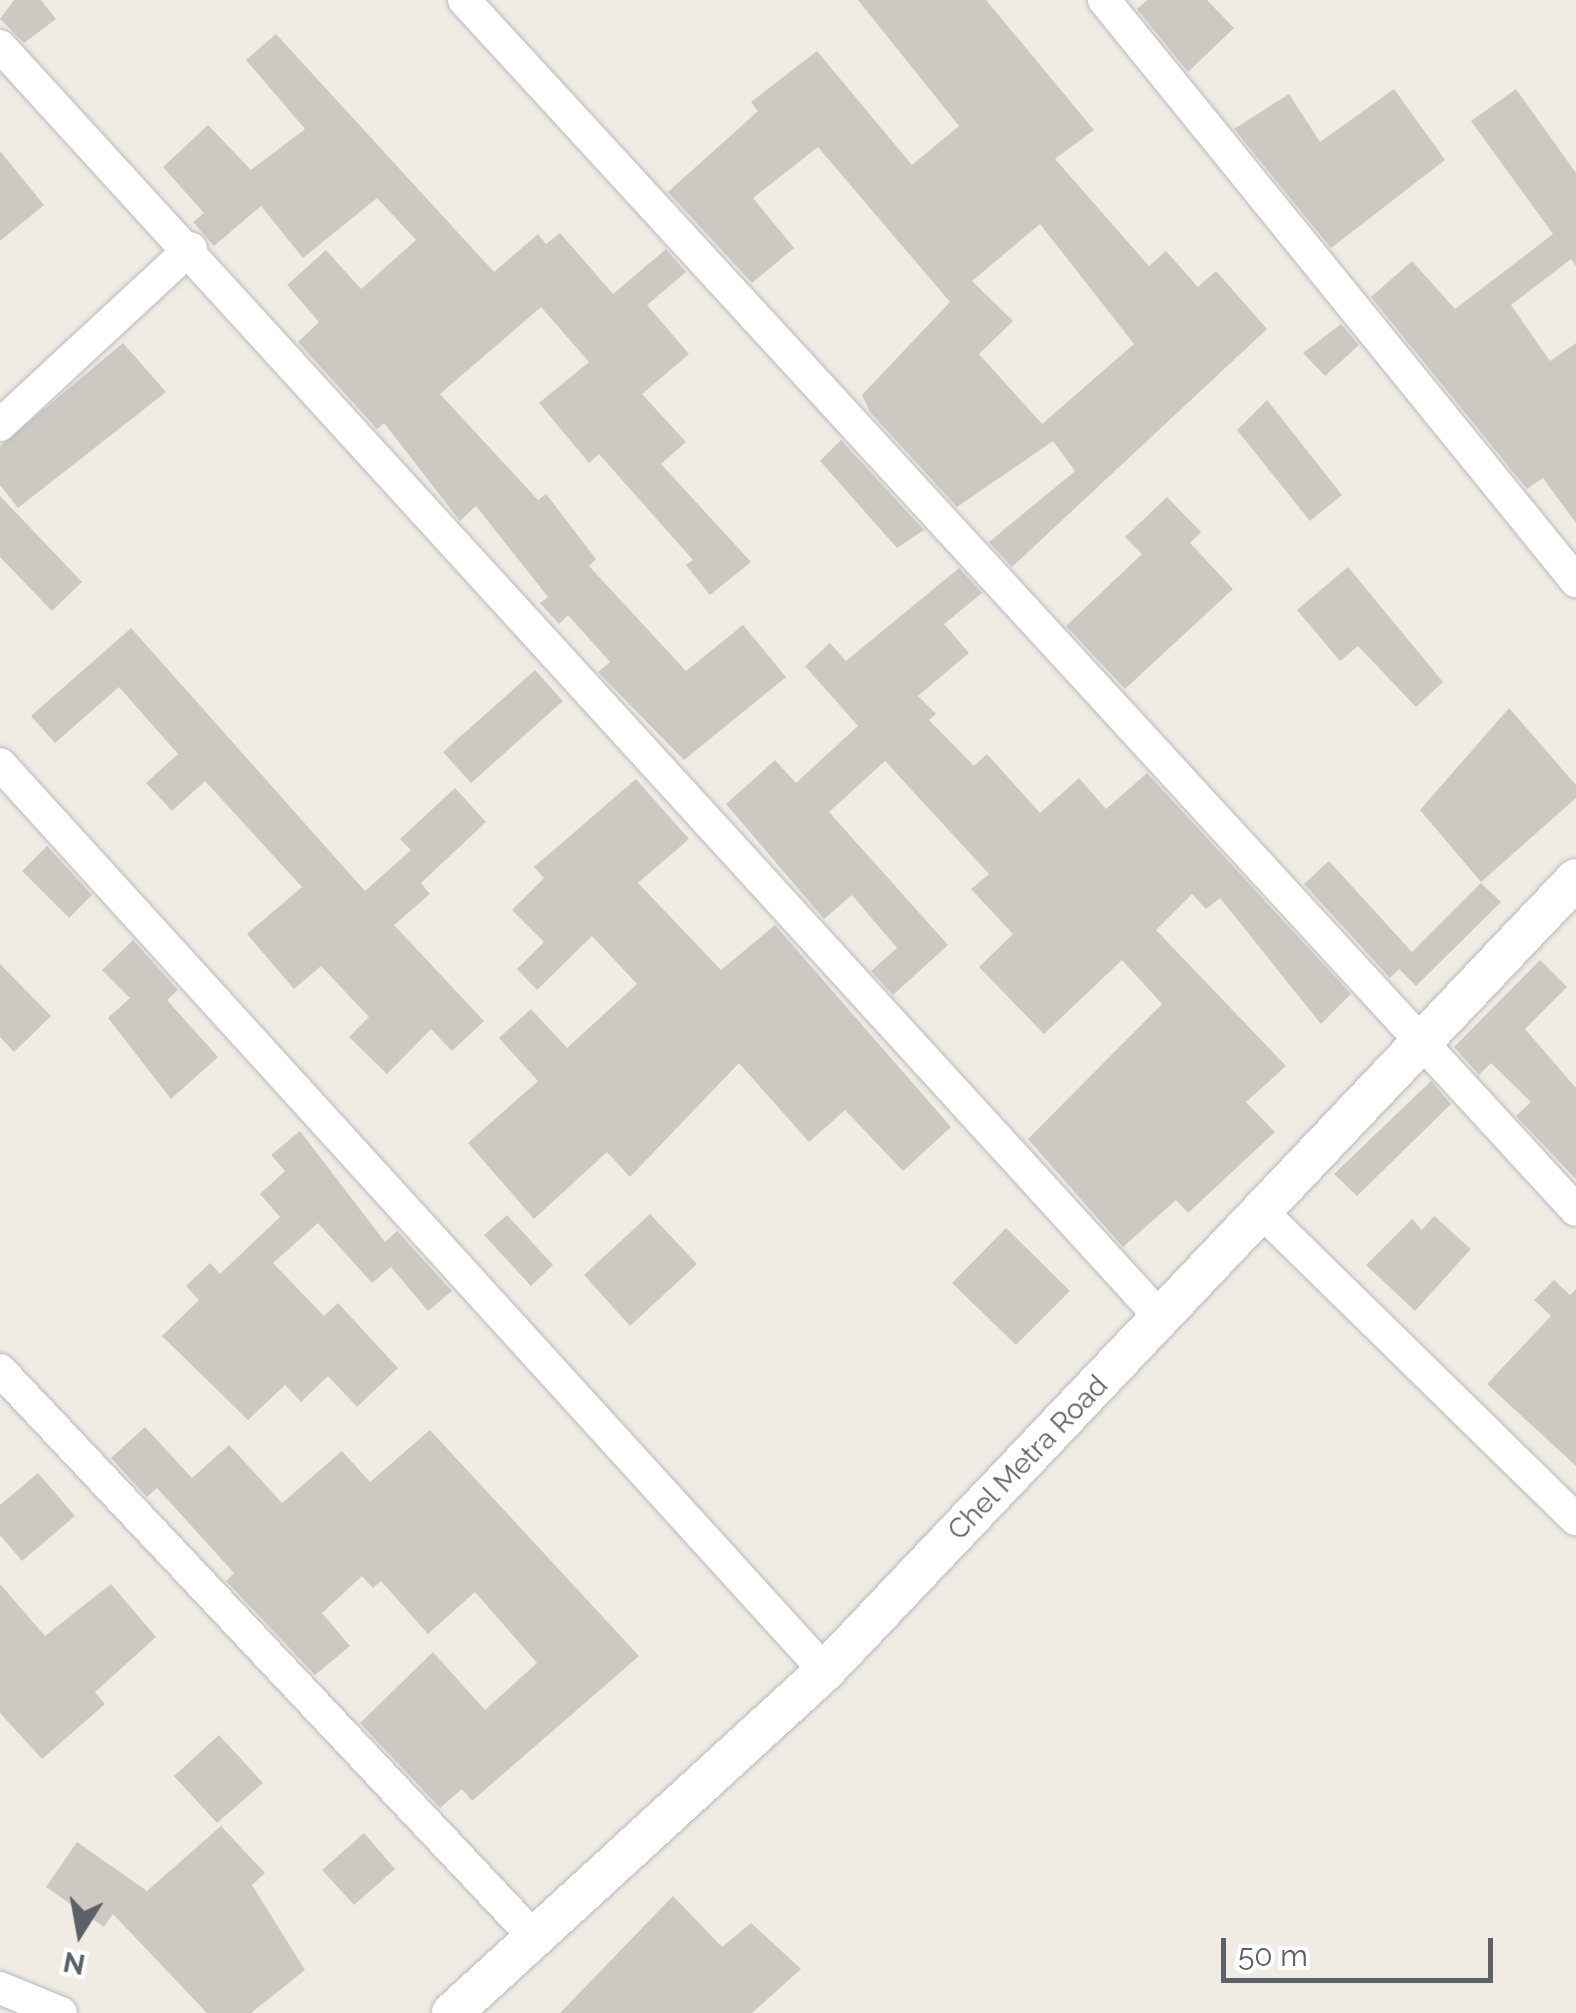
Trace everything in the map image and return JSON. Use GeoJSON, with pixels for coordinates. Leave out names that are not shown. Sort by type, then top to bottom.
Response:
{"type":"FeatureCollection","features":[{"type":"Feature","properties":{"kind":"street"},"geometry":{"type":"LineString","coordinates":[[464,0],[1576,1210]]}},
{"type":"Feature","properties":{"kind":"street"},"geometry":{"type":"LineString","coordinates":[[1104,0],[1576,581]]}},
{"type":"Feature","properties":{"kind":"street"},"geometry":{"type":"LineString","coordinates":[[0,46],[191,248],[423,518],[1161,1318]]}},
{"type":"Feature","properties":{"kind":"street"},"geometry":{"type":"LineString","coordinates":[[0,424],[191,248]]}},
{"type":"Feature","properties":{"kind":"street"},"geometry":{"type":"LineString","coordinates":[[0,764],[825,1671]]}},
{"type":"Feature","properties":{"kind":"street","name":"Chel Metra Road"},"geometry":{"type":"LineString","coordinates":[[452,2013],[825,1671],[1262,1212],[1416,1040],[1576,879]]}},
{"type":"Feature","properties":{"kind":"street"},"geometry":{"type":"LineString","coordinates":[[1262,1212],[1576,1519]]}},
{"type":"Feature","properties":{"kind":"street"},"geometry":{"type":"LineString","coordinates":[[0,1370],[533,1936]]}},
{"type":"Feature","properties":{"kind":"street"},"geometry":{"type":"LineString","coordinates":[[0,1988],[61,2013]]}},
{"type":"Feature","properties":{"kind":"building"},"geometry":{"type":"Polygon","coordinates":[[[14,0],[41,0],[56,19],[24,43],[0,19],[14,0]]]}},
{"type":"Feature","properties":{"kind":"building"},"geometry":{"type":"Polygon","coordinates":[[[858,0],[986,0],[1094,130],[1055,159],[1149,266],[1166,251],[1198,287],[1216,271],[1267,329],[1012,567],[989,542],[1075,471],[1053,441],[957,507],[870,412],[862,395],[950,302],[818,147],[753,198],[794,248],[752,283],[668,192],[758,111],[751,102],[817,51],[912,165],[959,126],[858,0]],[[1040,224],[972,281],[1013,321],[979,354],[1042,424],[1134,344],[1040,224]]]}},
{"type":"Feature","properties":{"kind":"building"},"geometry":{"type":"Polygon","coordinates":[[[1147,0],[1207,0],[1234,28],[1188,72],[1137,9],[1147,0]]]}},
{"type":"Feature","properties":{"kind":"building"},"geometry":{"type":"Polygon","coordinates":[[[276,34],[494,272],[538,234],[546,244],[560,233],[613,294],[666,249],[686,272],[647,305],[689,354],[642,394],[686,442],[661,464],[751,562],[710,595],[686,565],[693,560],[599,454],[589,463],[539,403],[589,362],[541,307],[440,394],[538,500],[546,494],[596,559],[589,566],[686,671],[743,625],[786,677],[684,760],[598,672],[610,662],[568,615],[559,624],[540,603],[548,597],[476,506],[460,521],[384,423],[377,429],[298,342],[319,322],[287,285],[326,250],[361,289],[416,240],[377,198],[303,258],[261,206],[214,246],[193,222],[204,213],[163,167],[208,125],[251,170],[305,129],[246,60],[276,34]]]}},
{"type":"Feature","properties":{"kind":"building"},"geometry":{"type":"Polygon","coordinates":[[[1394,89],[1445,160],[1331,248],[1234,129],[1289,94],[1320,142],[1394,89]]]}},
{"type":"Feature","properties":{"kind":"building"},"geometry":{"type":"Polygon","coordinates":[[[1516,89],[1576,173],[1576,266],[1571,259],[1511,305],[1550,361],[1576,343],[1576,523],[1543,478],[1527,489],[1371,297],[1412,261],[1455,309],[1553,234],[1471,121],[1516,89]]]}},
{"type":"Feature","properties":{"kind":"building"},"geometry":{"type":"Polygon","coordinates":[[[0,151],[44,205],[0,241],[0,151]]]}},
{"type":"Feature","properties":{"kind":"building"},"geometry":{"type":"Polygon","coordinates":[[[1341,324],[1359,345],[1325,376],[1303,353],[1341,324]]]}},
{"type":"Feature","properties":{"kind":"building"},"geometry":{"type":"Polygon","coordinates":[[[123,343],[166,392],[18,508],[0,485],[0,446],[123,343]]]}},
{"type":"Feature","properties":{"kind":"building"},"geometry":{"type":"Polygon","coordinates":[[[1267,400],[1342,495],[1310,521],[1237,430],[1267,400]]]}},
{"type":"Feature","properties":{"kind":"building"},"geometry":{"type":"Polygon","coordinates":[[[841,440],[924,530],[897,548],[820,461],[841,440]]]}},
{"type":"Feature","properties":{"kind":"building"},"geometry":{"type":"Polygon","coordinates":[[[0,496],[82,582],[52,611],[0,557],[0,496]]]}},
{"type":"Feature","properties":{"kind":"building"},"geometry":{"type":"Polygon","coordinates":[[[1167,497],[1201,532],[1190,543],[1233,589],[1125,689],[1066,626],[1142,554],[1125,537],[1167,497]]]}},
{"type":"Feature","properties":{"kind":"building"},"geometry":{"type":"Polygon","coordinates":[[[1348,567],[1443,682],[1416,707],[1358,646],[1340,661],[1297,610],[1348,567]]]}},
{"type":"Feature","properties":{"kind":"building"},"geometry":{"type":"Polygon","coordinates":[[[959,568],[982,593],[944,624],[969,653],[918,696],[936,714],[929,720],[974,766],[987,754],[1040,813],[1079,778],[1106,809],[1147,773],[1351,994],[1321,1024],[1220,898],[1206,909],[1192,894],[1156,930],[1286,1066],[1246,1102],[1275,1132],[1188,1213],[1176,1200],[1123,1247],[1028,1139],[1162,1004],[1122,960],[1044,1034],[979,967],[1013,934],[971,889],[989,874],[885,761],[829,812],[948,945],[893,995],[871,971],[897,948],[852,895],[824,919],[726,804],[775,760],[796,783],[858,726],[805,666],[830,643],[846,661],[959,568]]]}},
{"type":"Feature","properties":{"kind":"building"},"geometry":{"type":"Polygon","coordinates":[[[131,628],[365,891],[411,850],[400,839],[455,788],[486,822],[421,883],[430,894],[394,925],[484,1021],[452,1051],[431,1029],[387,1074],[349,1037],[369,1017],[321,966],[294,989],[247,934],[302,887],[205,781],[172,811],[146,783],[178,754],[119,687],[55,743],[31,716],[131,628]]]}},
{"type":"Feature","properties":{"kind":"building"},"geometry":{"type":"Polygon","coordinates":[[[535,670],[563,701],[471,783],[443,752],[535,670]]]}},
{"type":"Feature","properties":{"kind":"building"},"geometry":{"type":"Polygon","coordinates":[[[1509,708],[1576,785],[1576,798],[1481,882],[1420,810],[1509,708]]]}},
{"type":"Feature","properties":{"kind":"building"},"geometry":{"type":"Polygon","coordinates":[[[636,779],[689,839],[638,883],[721,970],[775,925],[951,1127],[903,1171],[845,1110],[809,1142],[739,1063],[630,1177],[607,1152],[534,1219],[468,1143],[538,1081],[499,1038],[531,1009],[567,1048],[637,984],[592,936],[537,990],[517,969],[544,942],[512,910],[544,878],[534,867],[636,779]]]}},
{"type":"Feature","properties":{"kind":"building"},"geometry":{"type":"Polygon","coordinates":[[[47,846],[92,895],[69,918],[22,871],[47,846]]]}},
{"type":"Feature","properties":{"kind":"building"},"geometry":{"type":"Polygon","coordinates":[[[1329,861],[1412,952],[1481,883],[1501,902],[1416,986],[1399,969],[1390,978],[1304,884],[1329,861]]]}},
{"type":"Feature","properties":{"kind":"building"},"geometry":{"type":"Polygon","coordinates":[[[133,940],[178,990],[167,1000],[218,1057],[171,1099],[108,1018],[130,998],[102,970],[133,940]]]}},
{"type":"Feature","properties":{"kind":"building"},"geometry":{"type":"Polygon","coordinates":[[[1540,960],[1567,987],[1525,1029],[1576,1088],[1576,1179],[1516,1116],[1531,1102],[1491,1063],[1479,1075],[1454,1047],[1540,960]]]}},
{"type":"Feature","properties":{"kind":"building"},"geometry":{"type":"Polygon","coordinates":[[[0,964],[51,1016],[14,1052],[0,1037],[0,964]]]}},
{"type":"Feature","properties":{"kind":"building"},"geometry":{"type":"Polygon","coordinates":[[[1431,1081],[1451,1104],[1357,1196],[1334,1174],[1431,1081]]]}},
{"type":"Feature","properties":{"kind":"building"},"geometry":{"type":"Polygon","coordinates":[[[300,1131],[385,1242],[397,1231],[452,1291],[428,1311],[391,1267],[372,1283],[318,1223],[273,1263],[324,1316],[338,1303],[398,1368],[357,1407],[328,1376],[301,1402],[285,1385],[248,1420],[162,1336],[199,1300],[186,1286],[210,1263],[220,1274],[280,1217],[260,1194],[285,1171],[271,1155],[300,1131]]]}},
{"type":"Feature","properties":{"kind":"building"},"geometry":{"type":"Polygon","coordinates":[[[650,1214],[697,1264],[630,1326],[584,1275],[650,1214]]]}},
{"type":"Feature","properties":{"kind":"building"},"geometry":{"type":"Polygon","coordinates":[[[507,1215],[553,1265],[531,1286],[484,1235],[507,1215]]]}},
{"type":"Feature","properties":{"kind":"building"},"geometry":{"type":"Polygon","coordinates":[[[1434,1216],[1471,1249],[1415,1311],[1366,1265],[1412,1219],[1422,1230],[1434,1216]]]}},
{"type":"Feature","properties":{"kind":"building"},"geometry":{"type":"Polygon","coordinates":[[[1006,1228],[1070,1291],[1016,1345],[952,1283],[1006,1228]]]}},
{"type":"Feature","properties":{"kind":"building"},"geometry":{"type":"Polygon","coordinates":[[[1554,1280],[1570,1295],[1576,1289],[1576,1466],[1487,1384],[1551,1316],[1534,1300],[1554,1280]]]}},
{"type":"Feature","properties":{"kind":"building"},"geometry":{"type":"Polygon","coordinates":[[[145,1427],[192,1478],[229,1445],[282,1503],[342,1451],[370,1482],[430,1430],[639,1656],[472,1801],[462,1789],[440,1808],[360,1723],[433,1652],[485,1710],[537,1663],[475,1592],[428,1634],[381,1581],[373,1588],[362,1576],[322,1613],[350,1646],[315,1675],[226,1581],[234,1573],[157,1488],[147,1497],[111,1458],[145,1427]]]}},
{"type":"Feature","properties":{"kind":"building"},"geometry":{"type":"Polygon","coordinates":[[[38,1473],[75,1516],[22,1561],[0,1535],[0,1505],[38,1473]]]}},
{"type":"Feature","properties":{"kind":"building"},"geometry":{"type":"Polygon","coordinates":[[[0,1584],[45,1636],[111,1584],[156,1637],[95,1692],[105,1704],[42,1759],[0,1713],[0,1584]]]}},
{"type":"Feature","properties":{"kind":"building"},"geometry":{"type":"Polygon","coordinates":[[[219,1735],[263,1783],[217,1823],[174,1776],[219,1735]]]}},
{"type":"Feature","properties":{"kind":"building"},"geometry":{"type":"Polygon","coordinates":[[[221,1826],[265,1873],[252,1885],[305,1970],[251,2013],[207,2013],[113,1914],[104,1927],[46,1887],[77,1842],[147,1891],[221,1826]]]}},
{"type":"Feature","properties":{"kind":"building"},"geometry":{"type":"Polygon","coordinates":[[[364,1833],[395,1869],[354,1905],[322,1870],[364,1833]]]}},
{"type":"Feature","properties":{"kind":"building"},"geometry":{"type":"Polygon","coordinates":[[[673,1896],[722,1947],[751,1923],[801,1969],[752,2013],[560,2013],[673,1896]]]}}]}
